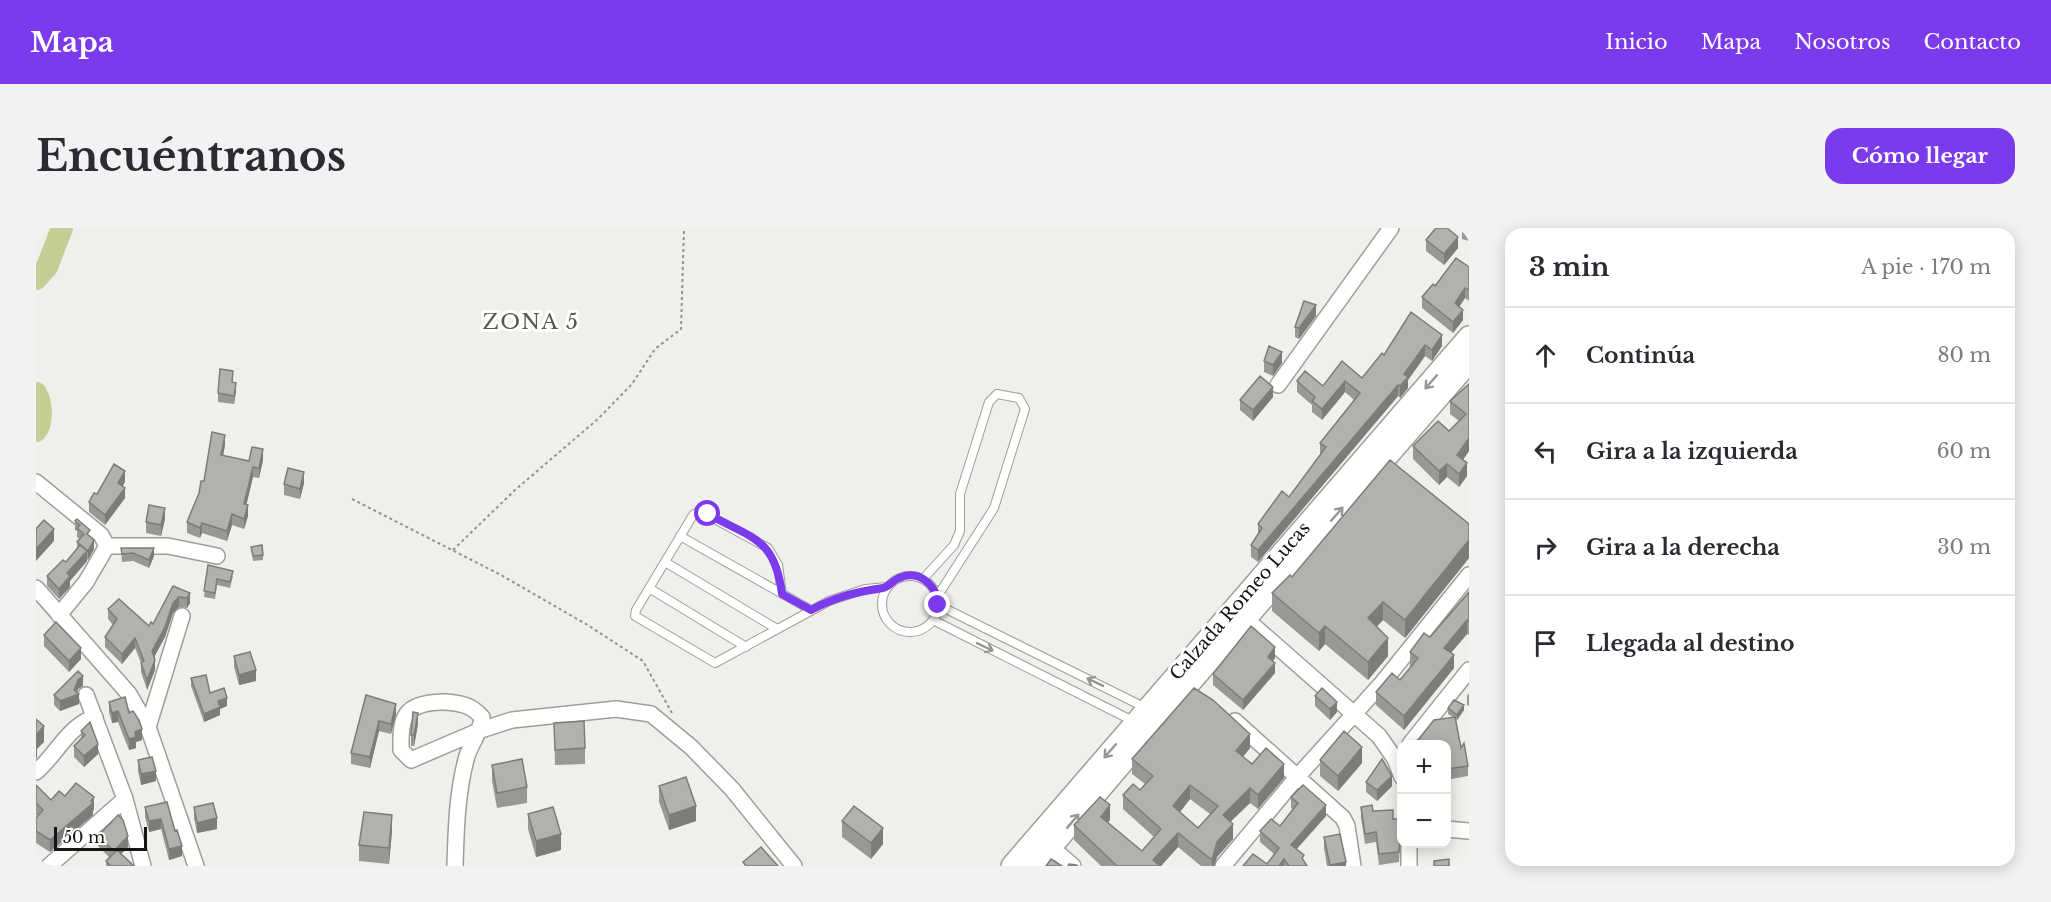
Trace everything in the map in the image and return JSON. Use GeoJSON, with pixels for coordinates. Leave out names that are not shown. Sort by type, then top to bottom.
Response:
{"type":"FeatureCollection","features":[{"type":"Feature","properties":{"kind":"street"},"geometry":{"type":"LineString","coordinates":[[1278,385],[1391,228]]}},
{"type":"Feature","properties":{"kind":"street","name":"Calzada Romeo Lucas"},"geometry":{"type":"LineString","coordinates":[[1012,866],[1469,337]]}},
{"type":"Feature","properties":{"kind":"street","name":"Calzada Romeo Lucas"},"geometry":{"type":"LineString","coordinates":[[1035,866],[1195,691],[1246,618],[1390,461],[1469,362]]}},
{"type":"Feature","properties":{"kind":"street"},"geometry":{"type":"LineString","coordinates":[[36,482],[101,535],[107,546]]}},
{"type":"Feature","properties":{"kind":"street"},"geometry":{"type":"LineString","coordinates":[[107,546],[168,546],[217,556]]}},
{"type":"Feature","properties":{"kind":"street"},"geometry":{"type":"LineString","coordinates":[[59,615],[86,582],[107,546]]}},
{"type":"Feature","properties":{"kind":"street"},"geometry":{"type":"LineString","coordinates":[[1223,866],[1298,776],[1383,682],[1469,575]]}},
{"type":"Feature","properties":{"kind":"street"},"geometry":{"type":"LineString","coordinates":[[36,588],[129,694],[148,727],[196,866]]}},
{"type":"Feature","properties":{"kind":"street"},"geometry":{"type":"LineString","coordinates":[[148,727],[182,616]]}},
{"type":"Feature","properties":{"kind":"street"},"geometry":{"type":"LineString","coordinates":[[1246,618],[1396,752]]}},
{"type":"Feature","properties":{"kind":"street"},"geometry":{"type":"LineString","coordinates":[[1413,740],[1469,670]]}},
{"type":"Feature","properties":{"kind":"street"},"geometry":{"type":"LineString","coordinates":[[86,695],[125,799],[143,866]]}},
{"type":"Feature","properties":{"kind":"street"},"geometry":{"type":"LineString","coordinates":[[454,866],[460,793],[468,754],[481,730],[482,717],[470,706],[427,703],[414,706],[406,715],[401,731],[401,750],[411,760],[481,730],[512,720],[616,709],[651,714],[692,747],[732,789],[794,866]]}},
{"type":"Feature","properties":{"kind":"street"},"geometry":{"type":"LineString","coordinates":[[1219,707],[1343,818],[1347,826],[1353,866]]}},
{"type":"Feature","properties":{"kind":"street"},"geometry":{"type":"LineString","coordinates":[[36,772],[72,731],[83,721],[95,717]]}},
{"type":"Feature","properties":{"kind":"street"},"geometry":{"type":"LineString","coordinates":[[50,866],[125,799]]}},
{"type":"Feature","properties":{"kind":"street"},"geometry":{"type":"LineString","coordinates":[[1451,829],[1469,831]]}},
{"type":"Feature","properties":{"kind":"street"},"geometry":{"type":"LineString","coordinates":[[1051,847],[1073,866]]}},
{"type":"Feature","properties":{"kind":"street"},"geometry":{"type":"LineString","coordinates":[[1409,848],[1409,866]]}},
{"type":"Feature","properties":{"kind":"lane"},"geometry":{"type":"LineString","coordinates":[[923,579],[954,545],[960,531],[960,495],[989,402],[997,394],[1019,398],[1025,409],[994,508],[938,601],[933,621],[912,632],[896,629],[885,618],[882,610],[883,594],[887,587],[900,577],[916,576],[935,590],[938,601],[1141,715]]}},
{"type":"Feature","properties":{"kind":"lane"},"geometry":{"type":"LineString","coordinates":[[782,594],[778,565],[768,548],[700,511],[693,515],[636,609],[635,616],[715,663],[811,610],[846,594],[887,587]]}},
{"type":"Feature","properties":{"kind":"lane"},"geometry":{"type":"LineString","coordinates":[[680,536],[811,610]]}},
{"type":"Feature","properties":{"kind":"lane"},"geometry":{"type":"LineString","coordinates":[[665,562],[777,629]]}},
{"type":"Feature","properties":{"kind":"lane"},"geometry":{"type":"LineString","coordinates":[[649,588],[746,647]]}},
{"type":"Feature","properties":{"kind":"lane"},"geometry":{"type":"LineString","coordinates":[[933,621],[1141,715]]}},
{"type":"Feature","properties":{"kind":"path"},"geometry":{"type":"LineString","coordinates":[[452,550],[515,490],[598,419],[632,384],[655,349],[681,329],[684,228]]}},
{"type":"Feature","properties":{"kind":"path"},"geometry":{"type":"LineString","coordinates":[[352,499],[452,550],[586,624],[643,661],[675,718]]}},
{"type":"Feature","properties":{"kind":"building"},"geometry":{"type":"Polygon","coordinates":[[[1436,228],[1447,228],[1458,237],[1444,254],[1426,240],[1436,228]]]}},
{"type":"Feature","properties":{"kind":"building"},"geometry":{"type":"Polygon","coordinates":[[[1456,258],[1469,267],[1469,290],[1465,288],[1455,303],[1463,310],[1453,322],[1422,297],[1433,284],[1435,286],[1456,258]]]}},
{"type":"Feature","properties":{"kind":"building"},"geometry":{"type":"Polygon","coordinates":[[[1304,301],[1316,305],[1299,328],[1295,327],[1304,301]]]}},
{"type":"Feature","properties":{"kind":"building"},"geometry":{"type":"Polygon","coordinates":[[[1411,312],[1442,335],[1432,350],[1425,345],[1404,374],[1408,377],[1400,386],[1398,385],[1258,550],[1251,545],[1262,528],[1258,524],[1282,491],[1289,497],[1326,447],[1320,443],[1360,393],[1345,381],[1322,409],[1312,401],[1315,397],[1297,381],[1305,371],[1323,386],[1342,361],[1362,378],[1382,353],[1384,355],[1411,312]]]}},
{"type":"Feature","properties":{"kind":"building"},"geometry":{"type":"Polygon","coordinates":[[[1269,346],[1282,352],[1273,365],[1264,361],[1269,346]]]}},
{"type":"Feature","properties":{"kind":"building"},"geometry":{"type":"Polygon","coordinates":[[[220,369],[233,371],[232,382],[236,383],[234,396],[218,393],[220,369]]]}},
{"type":"Feature","properties":{"kind":"building"},"geometry":{"type":"Polygon","coordinates":[[[1260,376],[1273,387],[1253,410],[1240,400],[1260,376]]]}},
{"type":"Feature","properties":{"kind":"building"},"geometry":{"type":"Polygon","coordinates":[[[1469,384],[1469,438],[1457,455],[1467,463],[1459,474],[1447,464],[1439,471],[1413,446],[1438,421],[1449,431],[1466,414],[1450,401],[1469,384]]]}},
{"type":"Feature","properties":{"kind":"building"},"geometry":{"type":"Polygon","coordinates":[[[212,432],[225,435],[221,455],[249,461],[252,447],[263,449],[259,468],[253,467],[244,504],[248,505],[244,519],[232,514],[227,531],[202,523],[200,528],[187,522],[199,493],[201,481],[204,481],[212,432]]]}},
{"type":"Feature","properties":{"kind":"building"},"geometry":{"type":"Polygon","coordinates":[[[1390,460],[1469,524],[1469,540],[1405,620],[1383,602],[1368,618],[1388,638],[1368,662],[1325,626],[1319,633],[1272,593],[1290,575],[1292,577],[1390,460]]]}},
{"type":"Feature","properties":{"kind":"building"},"geometry":{"type":"Polygon","coordinates":[[[114,464],[125,471],[118,483],[125,488],[105,515],[89,502],[94,493],[97,494],[114,464]]]}},
{"type":"Feature","properties":{"kind":"building"},"geometry":{"type":"Polygon","coordinates":[[[288,468],[304,472],[300,489],[284,484],[288,468]]]}},
{"type":"Feature","properties":{"kind":"building"},"geometry":{"type":"Polygon","coordinates":[[[149,505],[165,508],[161,525],[146,522],[149,505]]]}},
{"type":"Feature","properties":{"kind":"building"},"geometry":{"type":"Polygon","coordinates":[[[77,519],[90,530],[87,534],[94,540],[88,551],[77,542],[84,534],[77,528],[80,525],[75,521],[77,519]]]}},
{"type":"Feature","properties":{"kind":"building"},"geometry":{"type":"Polygon","coordinates":[[[44,520],[54,529],[36,549],[36,529],[44,520]]]}},
{"type":"Feature","properties":{"kind":"building"},"geometry":{"type":"Polygon","coordinates":[[[80,545],[87,551],[67,573],[70,576],[59,589],[47,576],[63,560],[66,562],[80,545]]]}},
{"type":"Feature","properties":{"kind":"building"},"geometry":{"type":"Polygon","coordinates":[[[262,545],[263,555],[253,556],[251,547],[262,545]]]}},
{"type":"Feature","properties":{"kind":"building"},"geometry":{"type":"Polygon","coordinates":[[[121,548],[154,548],[149,560],[133,553],[122,554],[121,548]]]}},
{"type":"Feature","properties":{"kind":"building"},"geometry":{"type":"Polygon","coordinates":[[[208,565],[233,571],[230,582],[217,579],[215,593],[204,591],[208,565]]]}},
{"type":"Feature","properties":{"kind":"building"},"geometry":{"type":"Polygon","coordinates":[[[173,586],[190,593],[187,598],[179,597],[173,603],[165,627],[152,651],[155,660],[147,680],[141,663],[144,661],[135,638],[122,654],[105,637],[117,619],[108,609],[119,599],[149,626],[151,622],[153,624],[173,586]]]}},
{"type":"Feature","properties":{"kind":"building"},"geometry":{"type":"Polygon","coordinates":[[[1469,592],[1469,621],[1467,620],[1444,648],[1454,655],[1404,716],[1376,692],[1392,673],[1400,680],[1418,658],[1410,652],[1424,633],[1430,637],[1469,592]]]}},
{"type":"Feature","properties":{"kind":"building"},"geometry":{"type":"Polygon","coordinates":[[[56,622],[81,648],[69,661],[44,635],[56,622]]]}},
{"type":"Feature","properties":{"kind":"building"},"geometry":{"type":"Polygon","coordinates":[[[1251,626],[1275,647],[1268,657],[1275,663],[1243,700],[1213,674],[1251,626]]]}},
{"type":"Feature","properties":{"kind":"building"},"geometry":{"type":"Polygon","coordinates":[[[250,652],[256,670],[239,675],[234,656],[250,652]]]}},
{"type":"Feature","properties":{"kind":"building"},"geometry":{"type":"Polygon","coordinates":[[[78,671],[83,676],[78,680],[74,690],[79,694],[60,701],[54,695],[78,671]]]}},
{"type":"Feature","properties":{"kind":"building"},"geometry":{"type":"Polygon","coordinates":[[[206,675],[210,693],[224,688],[227,698],[218,701],[220,707],[204,714],[191,678],[206,675]]]}},
{"type":"Feature","properties":{"kind":"building"},"geometry":{"type":"Polygon","coordinates":[[[1194,688],[1213,700],[1250,734],[1236,751],[1252,764],[1266,748],[1284,764],[1258,795],[1250,788],[1223,815],[1233,824],[1217,842],[1212,860],[1178,833],[1153,860],[1160,866],[1117,866],[1074,825],[1100,797],[1110,805],[1101,817],[1142,851],[1161,829],[1123,795],[1133,784],[1140,790],[1153,776],[1132,759],[1194,688]],[[1190,785],[1173,806],[1198,828],[1218,806],[1190,785]]]}},
{"type":"Feature","properties":{"kind":"building"},"geometry":{"type":"Polygon","coordinates":[[[1322,688],[1337,702],[1330,709],[1315,696],[1322,688]]]}},
{"type":"Feature","properties":{"kind":"building"},"geometry":{"type":"Polygon","coordinates":[[[366,695],[396,704],[391,724],[379,721],[370,757],[351,753],[366,695]]]}},
{"type":"Feature","properties":{"kind":"building"},"geometry":{"type":"Polygon","coordinates":[[[125,697],[129,713],[133,711],[142,729],[135,732],[136,737],[129,739],[118,711],[112,713],[109,702],[125,697]]]}},
{"type":"Feature","properties":{"kind":"building"},"geometry":{"type":"Polygon","coordinates":[[[1454,700],[1464,705],[1457,715],[1448,708],[1454,700]]]}},
{"type":"Feature","properties":{"kind":"building"},"geometry":{"type":"Polygon","coordinates":[[[413,712],[418,713],[414,735],[411,735],[413,712]]]}},
{"type":"Feature","properties":{"kind":"building"},"geometry":{"type":"Polygon","coordinates":[[[1455,717],[1461,748],[1464,743],[1468,766],[1451,768],[1451,740],[1418,740],[1434,720],[1455,717]]]}},
{"type":"Feature","properties":{"kind":"building"},"geometry":{"type":"Polygon","coordinates":[[[36,719],[44,726],[36,735],[36,719]]]}},
{"type":"Feature","properties":{"kind":"building"},"geometry":{"type":"Polygon","coordinates":[[[584,721],[585,748],[555,750],[554,723],[584,721]]]}},
{"type":"Feature","properties":{"kind":"building"},"geometry":{"type":"Polygon","coordinates":[[[90,722],[98,744],[84,756],[74,746],[85,735],[81,731],[90,722]]]}},
{"type":"Feature","properties":{"kind":"building"},"geometry":{"type":"Polygon","coordinates":[[[1344,731],[1362,747],[1338,776],[1320,760],[1344,731]]]}},
{"type":"Feature","properties":{"kind":"building"},"geometry":{"type":"Polygon","coordinates":[[[152,757],[156,771],[141,774],[138,760],[152,757]]]}},
{"type":"Feature","properties":{"kind":"building"},"geometry":{"type":"Polygon","coordinates":[[[522,759],[527,787],[497,793],[492,765],[522,759]]]}},
{"type":"Feature","properties":{"kind":"building"},"geometry":{"type":"Polygon","coordinates":[[[1382,759],[1392,776],[1377,790],[1366,782],[1382,759]]]}},
{"type":"Feature","properties":{"kind":"building"},"geometry":{"type":"Polygon","coordinates":[[[686,777],[696,806],[669,815],[659,786],[686,777]]]}},
{"type":"Feature","properties":{"kind":"building"},"geometry":{"type":"Polygon","coordinates":[[[76,783],[94,797],[91,801],[93,803],[50,840],[36,831],[36,818],[43,810],[36,803],[36,785],[51,800],[59,791],[65,796],[76,783]]]}},
{"type":"Feature","properties":{"kind":"building"},"geometry":{"type":"Polygon","coordinates":[[[1303,785],[1326,805],[1291,845],[1304,855],[1302,858],[1307,866],[1289,866],[1284,859],[1279,866],[1243,866],[1253,854],[1267,864],[1279,848],[1260,831],[1271,819],[1280,826],[1298,803],[1291,797],[1303,785]]]}},
{"type":"Feature","properties":{"kind":"building"},"geometry":{"type":"Polygon","coordinates":[[[167,802],[182,846],[169,849],[161,819],[149,821],[145,807],[167,802]]]}},
{"type":"Feature","properties":{"kind":"building"},"geometry":{"type":"Polygon","coordinates":[[[213,803],[217,818],[197,823],[194,807],[213,803]]]}},
{"type":"Feature","properties":{"kind":"building"},"geometry":{"type":"Polygon","coordinates":[[[1372,805],[1373,811],[1393,810],[1393,819],[1397,819],[1399,852],[1379,854],[1376,832],[1365,834],[1361,807],[1372,805]]]}},
{"type":"Feature","properties":{"kind":"building"},"geometry":{"type":"Polygon","coordinates":[[[854,806],[883,828],[871,843],[842,821],[854,806]]]}},
{"type":"Feature","properties":{"kind":"building"},"geometry":{"type":"Polygon","coordinates":[[[553,807],[561,834],[536,841],[528,814],[553,807]]]}},
{"type":"Feature","properties":{"kind":"building"},"geometry":{"type":"Polygon","coordinates":[[[364,812],[392,815],[389,848],[359,845],[364,812]]]}},
{"type":"Feature","properties":{"kind":"building"},"geometry":{"type":"Polygon","coordinates":[[[118,815],[123,820],[128,836],[114,851],[98,836],[118,815]]]}},
{"type":"Feature","properties":{"kind":"building"},"geometry":{"type":"Polygon","coordinates":[[[1340,834],[1346,862],[1330,865],[1324,837],[1340,834]]]}},
{"type":"Feature","properties":{"kind":"building"},"geometry":{"type":"Polygon","coordinates":[[[761,847],[778,866],[746,866],[743,862],[761,847]]]}},
{"type":"Feature","properties":{"kind":"building"},"geometry":{"type":"Polygon","coordinates":[[[117,850],[134,866],[111,866],[106,861],[117,850]]]}},
{"type":"Feature","properties":{"kind":"building"},"geometry":{"type":"Polygon","coordinates":[[[1051,859],[1062,866],[1046,866],[1051,859]]]}},
{"type":"Feature","properties":{"kind":"building"},"geometry":{"type":"Polygon","coordinates":[[[1449,859],[1449,866],[1434,866],[1434,861],[1449,859]]]}},
{"type":"Feature","properties":{"kind":"waterway"},"geometry":{"type":"LineString","coordinates":[[36,279],[47,267],[62,228]]}},
{"type":"Feature","properties":{"kind":"waterway"},"geometry":{"type":"LineString","coordinates":[[36,393],[41,412],[40,423],[36,431]]}},
{"type":"Feature","properties":{"kind":"district","name":"ZONA 5"},"geometry":{"type":"Point","coordinates":[531,322]}},
{"type":"Feature","properties":{"kind":"route"},"geometry":{"type":"LineString","coordinates":[[708,514],[768,548],[778,565],[782,594],[811,610],[846,594],[887,587],[900,577],[908,576],[916,576],[930,584],[938,597],[938,605]]}}]}
